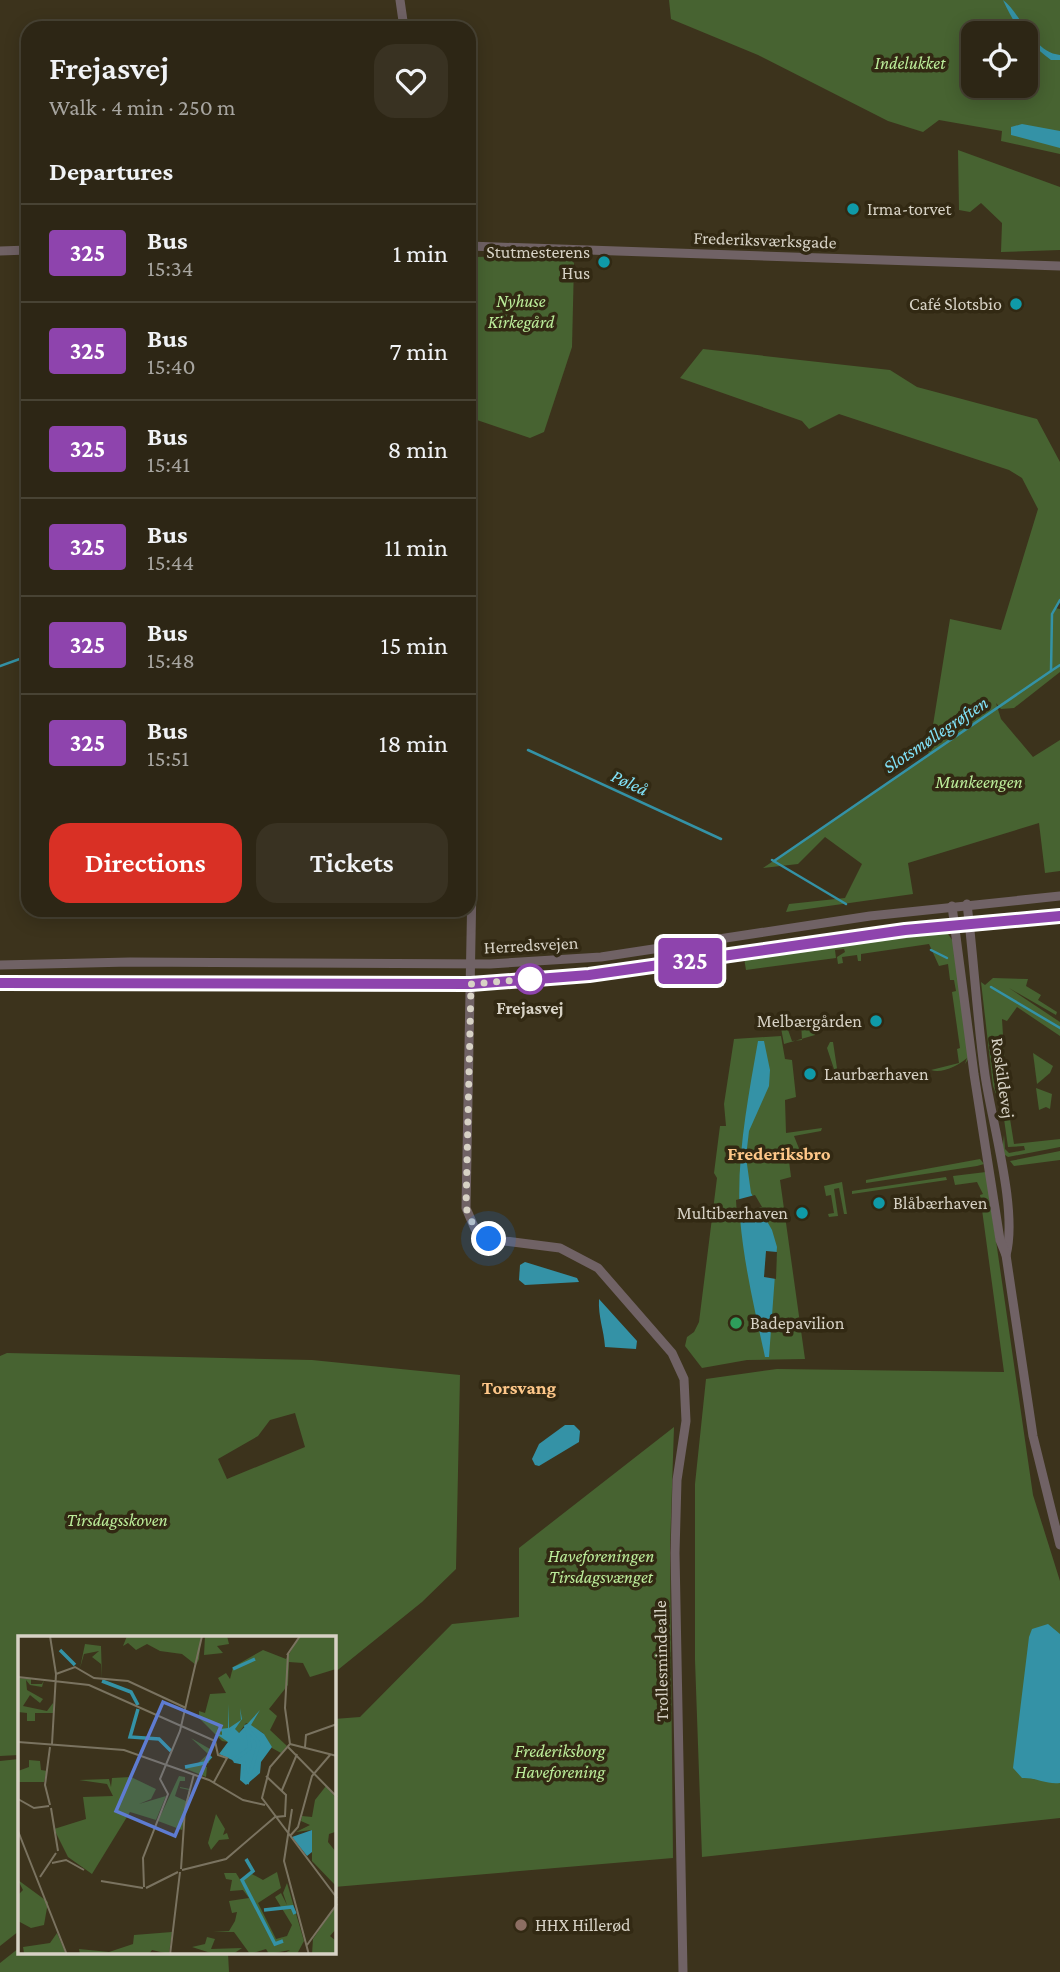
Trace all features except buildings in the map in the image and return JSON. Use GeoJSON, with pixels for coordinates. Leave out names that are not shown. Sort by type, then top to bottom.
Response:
{"type":"FeatureCollection","features":[{"type":"Feature","properties":{"kind":"street"},"geometry":{"type":"LineString","coordinates":[[400,0],[403,21]]}},
{"type":"Feature","properties":{"kind":"street","name":"Frederiksværksgade"},"geometry":{"type":"LineString","coordinates":[[476,246],[620,248],[1060,266]]}},
{"type":"Feature","properties":{"kind":"street"},"geometry":{"type":"LineString","coordinates":[[0,251],[21,250]]}},
{"type":"Feature","properties":{"kind":"street","name":"Herredsvejen"},"geometry":{"type":"LineString","coordinates":[[0,965],[130,962],[470,965],[601,957],[967,904],[1060,896]]}},
{"type":"Feature","properties":{"kind":"street","name":"Roskildevej"},"geometry":{"type":"LineString","coordinates":[[967,904],[985,1073],[1007,1202],[1010,1240],[1006,1255]]}},
{"type":"Feature","properties":{"kind":"street","name":"Roskildevej"},"geometry":{"type":"LineString","coordinates":[[952,906],[974,1074],[1000,1240],[1006,1255],[1033,1436],[1060,1545]]}},
{"type":"Feature","properties":{"kind":"street","name":"Herredsvejen"},"geometry":{"type":"LineString","coordinates":[[0,983],[471,984],[589,975],[954,924],[1060,916]]}},
{"type":"Feature","properties":{"kind":"street"},"geometry":{"type":"LineString","coordinates":[[471,917],[471,984]]}},
{"type":"Feature","properties":{"kind":"street","name":"Trollesmindealle"},"geometry":{"type":"LineString","coordinates":[[471,984],[467,1214],[475,1229],[489,1239],[560,1248],[586,1260],[607,1278],[671,1353],[685,1383],[686,1421],[677,1480],[674,1553],[683,1972]]}},
{"type":"Feature","properties":{"kind":"green space","name":"Indelukket"},"geometry":{"type":"Polygon","coordinates":[[[669,0],[1060,0],[1060,154],[1001,141],[1002,131],[939,120],[923,132],[888,121],[758,55],[671,19],[669,0]]]}},
{"type":"Feature","properties":{"kind":"green space"},"geometry":{"type":"Polygon","coordinates":[[[958,150],[1060,187],[1060,250],[1001,252],[1002,223],[981,203],[970,212],[959,210],[958,150]]]}},
{"type":"Feature","properties":{"kind":"green space","name":"Nyhuse Kirkegård"},"geometry":{"type":"Polygon","coordinates":[[[568,256],[574,263],[572,347],[544,432],[530,438],[476,420],[476,257],[568,256]]]}},
{"type":"Feature","properties":{"kind":"green space","name":"Munkeengen"},"geometry":{"type":"Polygon","coordinates":[[[703,349],[890,370],[917,387],[1037,419],[1060,462],[1060,600],[1055,608],[1060,609],[1060,672],[1014,708],[1001,709],[996,703],[1001,719],[1033,757],[1060,740],[1060,871],[1045,873],[1039,823],[908,863],[913,894],[786,912],[789,904],[845,898],[862,864],[825,837],[798,864],[763,868],[928,756],[950,619],[1001,630],[1038,509],[1022,478],[1009,470],[839,414],[809,429],[802,421],[680,378],[703,349]]]}},
{"type":"Feature","properties":{"kind":"green space"},"geometry":{"type":"Polygon","coordinates":[[[934,930],[948,934],[953,941],[969,1058],[965,1064],[967,1058],[955,1066],[945,1070],[931,1070],[959,1063],[957,1049],[960,1048],[952,992],[956,991],[954,980],[950,980],[948,964],[939,966],[929,944],[861,954],[861,961],[858,961],[857,955],[842,957],[843,963],[838,964],[837,957],[845,952],[844,949],[835,950],[836,958],[746,970],[744,958],[934,930]]]}},
{"type":"Feature","properties":{"kind":"green space"},"geometry":{"type":"Polygon","coordinates":[[[993,978],[1028,979],[1026,986],[1041,995],[1038,1000],[1057,1012],[1056,1015],[1009,988],[1060,1022],[1060,1036],[1017,1007],[1007,1021],[1002,1019],[1007,1100],[1014,1144],[1060,1139],[1060,1147],[1008,1157],[1002,1153],[1004,1135],[1005,1149],[1009,1153],[1025,1150],[1024,1146],[1008,1147],[1003,1112],[993,1086],[981,982],[985,985],[993,978]]]}},
{"type":"Feature","properties":{"kind":"green space"},"geometry":{"type":"Polygon","coordinates":[[[805,1020],[813,1027],[815,1035],[802,1039],[801,1021],[805,1020]]]}},
{"type":"Feature","properties":{"kind":"green space"},"geometry":{"type":"Polygon","coordinates":[[[787,1027],[792,1041],[796,1041],[784,1044],[781,1028],[787,1027]]]}},
{"type":"Feature","properties":{"kind":"green space"},"geometry":{"type":"Polygon","coordinates":[[[781,1036],[785,1059],[792,1060],[796,1097],[785,1100],[786,1133],[822,1128],[821,1131],[794,1136],[800,1151],[822,1151],[824,1157],[799,1157],[789,1161],[791,1177],[780,1180],[805,1359],[747,1360],[702,1368],[685,1346],[687,1337],[694,1332],[699,1322],[717,1178],[714,1173],[720,1126],[726,1126],[724,1104],[734,1039],[781,1036]]]}},
{"type":"Feature","properties":{"kind":"green space"},"geometry":{"type":"Polygon","coordinates":[[[830,1042],[833,1042],[838,1075],[856,1073],[849,1081],[848,1075],[841,1076],[839,1084],[827,1048],[830,1042]]]}},
{"type":"Feature","properties":{"kind":"green space"},"geometry":{"type":"Polygon","coordinates":[[[1033,1053],[1053,1066],[1050,1073],[1037,1084],[1033,1053]]]}},
{"type":"Feature","properties":{"kind":"green space"},"geometry":{"type":"Polygon","coordinates":[[[1036,1088],[1052,1094],[1050,1109],[1046,1107],[1039,1110],[1036,1088]]]}},
{"type":"Feature","properties":{"kind":"green space"},"geometry":{"type":"Polygon","coordinates":[[[1060,1151],[1060,1160],[1014,1166],[1010,1161],[1060,1151]]]}},
{"type":"Feature","properties":{"kind":"green space"},"geometry":{"type":"Polygon","coordinates":[[[980,1159],[984,1164],[866,1183],[866,1180],[980,1159]]]}},
{"type":"Feature","properties":{"kind":"green space"},"geometry":{"type":"Polygon","coordinates":[[[986,1172],[1033,1495],[1060,1581],[1060,1818],[702,1857],[695,1660],[695,1484],[706,1379],[777,1369],[1004,1372],[980,1195],[983,1194],[977,1182],[955,1185],[953,1176],[986,1172]]]}},
{"type":"Feature","properties":{"kind":"green space"},"geometry":{"type":"Polygon","coordinates":[[[946,1177],[947,1180],[852,1194],[852,1191],[946,1177]]]}},
{"type":"Feature","properties":{"kind":"green space"},"geometry":{"type":"Polygon","coordinates":[[[842,1182],[847,1214],[844,1214],[839,1188],[834,1189],[838,1216],[829,1217],[828,1214],[834,1213],[831,1195],[826,1196],[824,1186],[842,1182]]]}},
{"type":"Feature","properties":{"kind":"green space","name":"Tirsdagsskoven"},"geometry":{"type":"Polygon","coordinates":[[[7,1353],[312,1360],[460,1375],[456,1569],[422,1602],[336,1671],[336,1636],[18,1636],[18,1755],[0,1756],[0,1356],[7,1353]],[[295,1413],[270,1420],[258,1436],[218,1459],[227,1479],[305,1447],[295,1413]]]}},
{"type":"Feature","properties":{"kind":"green space","name":"Frederiksborg Haveforening"},"geometry":{"type":"Polygon","coordinates":[[[674,1427],[670,1548],[673,1858],[336,1887],[336,1719],[360,1717],[452,1624],[519,1617],[519,1548],[674,1427]]]}},
{"type":"Feature","properties":{"kind":"green space"},"geometry":{"type":"Polygon","coordinates":[[[18,1759],[18,1932],[0,1946],[0,1761],[18,1759]]]}},
{"type":"Feature","properties":{"kind":"green space"},"geometry":{"type":"Polygon","coordinates":[[[18,1949],[18,1954],[228,1954],[229,1972],[0,1972],[0,1963],[18,1949]]]}},
{"type":"Feature","properties":{"kind":"water"},"geometry":{"type":"Polygon","coordinates":[[[1003,0],[1021,21],[1014,21],[1003,0]]]}},
{"type":"Feature","properties":{"kind":"water"},"geometry":{"type":"Polygon","coordinates":[[[1038,43],[1050,53],[1060,55],[1060,60],[1051,60],[1038,49],[1038,43]]]}},
{"type":"Feature","properties":{"kind":"water"},"geometry":{"type":"Polygon","coordinates":[[[1022,124],[1060,131],[1060,148],[1011,135],[1011,127],[1022,124]]]}},
{"type":"Feature","properties":{"kind":"water"},"geometry":{"type":"Polygon","coordinates":[[[758,1041],[764,1041],[770,1070],[769,1086],[749,1131],[746,1157],[751,1193],[772,1230],[777,1247],[769,1357],[765,1357],[747,1271],[739,1196],[744,1129],[758,1041]]]}},
{"type":"Feature","properties":{"kind":"water"},"geometry":{"type":"Polygon","coordinates":[[[525,1262],[577,1278],[579,1282],[525,1285],[519,1280],[520,1265],[525,1262]]]}},
{"type":"Feature","properties":{"kind":"water"},"geometry":{"type":"Polygon","coordinates":[[[599,1299],[637,1341],[636,1349],[605,1347],[599,1299]]]}},
{"type":"Feature","properties":{"kind":"water"},"geometry":{"type":"Polygon","coordinates":[[[565,1425],[574,1425],[580,1431],[579,1442],[539,1466],[535,1465],[532,1459],[539,1444],[565,1425]]]}},
{"type":"Feature","properties":{"kind":"water"},"geometry":{"type":"Polygon","coordinates":[[[1048,1624],[1060,1634],[1060,1783],[1022,1778],[1013,1768],[1029,1637],[1032,1629],[1048,1624]]]}},
{"type":"Feature","properties":{"kind":"pier"},"geometry":{"type":"Polygon","coordinates":[[[755,1195],[762,1207],[737,1215],[736,1200],[755,1195]]]}},
{"type":"Feature","properties":{"kind":"pier"},"geometry":{"type":"Polygon","coordinates":[[[766,1251],[777,1252],[776,1279],[764,1277],[766,1251]]]}},
{"type":"Feature","properties":{"kind":"waterway","name":"Slotsmøllegrøften"},"geometry":{"type":"LineString","coordinates":[[774,861],[1051,671],[1052,614],[1060,600]]}},
{"type":"Feature","properties":{"kind":"waterway","name":"Pøleå"},"geometry":{"type":"LineString","coordinates":[[0,666],[21,658]]}},
{"type":"Feature","properties":{"kind":"waterway"},"geometry":{"type":"LineString","coordinates":[[1051,671],[1060,665]]}},
{"type":"Feature","properties":{"kind":"waterway","name":"Pøleå"},"geometry":{"type":"LineString","coordinates":[[528,750],[721,839]]}},
{"type":"Feature","properties":{"kind":"waterway","name":"Pøleå"},"geometry":{"type":"LineString","coordinates":[[772,860],[846,904]]}},
{"type":"Feature","properties":{"kind":"waterway","name":"Pøleå"},"geometry":{"type":"LineString","coordinates":[[931,950],[947,958]]}},
{"type":"Feature","properties":{"kind":"waterway","name":"Pøleå"},"geometry":{"type":"LineString","coordinates":[[991,987],[1060,1028]]}},
{"type":"Feature","properties":{"kind":"bus line","name":"325"},"geometry":{"type":"LineString","coordinates":[[0,983],[422,986],[471,984],[589,975],[905,930],[1060,916]]}},
{"type":"Feature","properties":{"kind":"place","name":"Irma-torvet"},"geometry":{"type":"Point","coordinates":[853,209]}},
{"type":"Feature","properties":{"kind":"place","name":"Stutmesterens Hus"},"geometry":{"type":"Point","coordinates":[604,262]}},
{"type":"Feature","properties":{"kind":"place","name":"Café Slotsbio"},"geometry":{"type":"Point","coordinates":[1016,304]}},
{"type":"Feature","properties":{"kind":"place","name":"Frejasvej"},"geometry":{"type":"Point","coordinates":[530,979]}},
{"type":"Feature","properties":{"kind":"place","name":"Melbærgården"},"geometry":{"type":"Point","coordinates":[876,1021]}},
{"type":"Feature","properties":{"kind":"place","name":"Laurbærhaven"},"geometry":{"type":"Point","coordinates":[810,1074]}},
{"type":"Feature","properties":{"kind":"place","name":"Blåbærhaven"},"geometry":{"type":"Point","coordinates":[879,1203]}},
{"type":"Feature","properties":{"kind":"place","name":"Multibærhaven"},"geometry":{"type":"Point","coordinates":[802,1213]}},
{"type":"Feature","properties":{"kind":"place","name":"Badepavilion"},"geometry":{"type":"Point","coordinates":[736,1323]}},
{"type":"Feature","properties":{"kind":"place","name":"HHX Hillerød"},"geometry":{"type":"Point","coordinates":[521,1925]}},
{"type":"Feature","properties":{"kind":"district","name":"Frederiksbro"},"geometry":{"type":"Point","coordinates":[779,1153]}},
{"type":"Feature","properties":{"kind":"district","name":"Torsvang"},"geometry":{"type":"Point","coordinates":[519,1387]}},
{"type":"Feature","properties":{"kind":"route"},"geometry":{"type":"LineString","coordinates":[[489,1239],[475,1229],[466,1208],[471,984],[530,979]]}},
{"type":"Feature","properties":{"kind":"park label","name":"Haveforeningen Tirsdagsvænget"},"geometry":{"type":"Point","coordinates":[601,1566]}}]}
